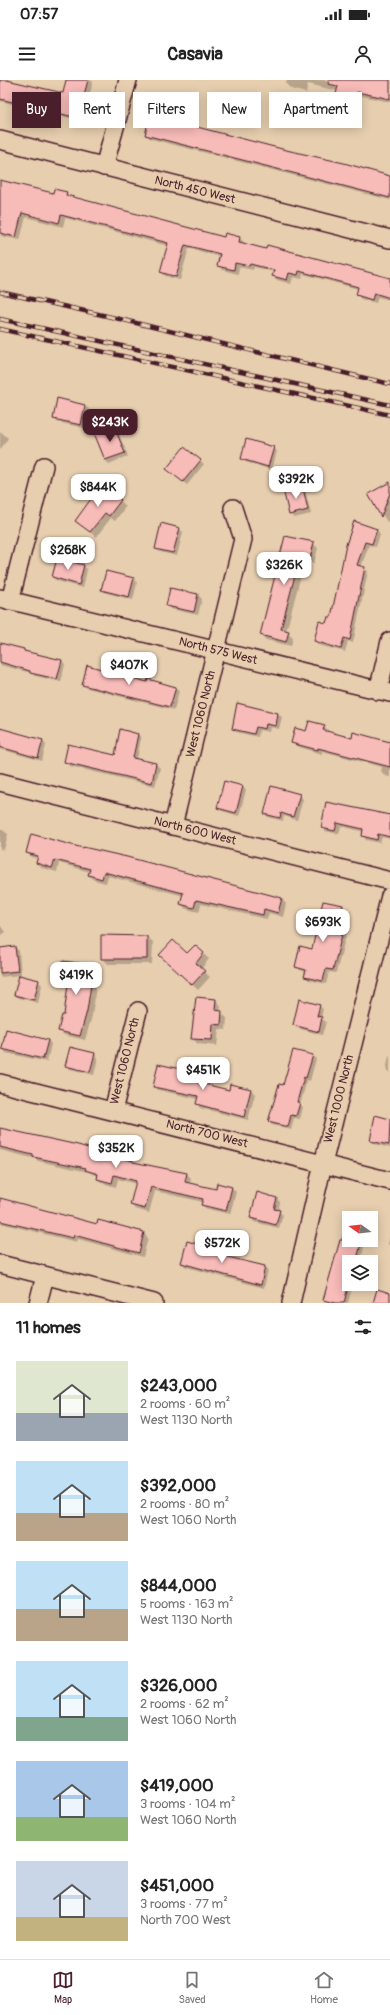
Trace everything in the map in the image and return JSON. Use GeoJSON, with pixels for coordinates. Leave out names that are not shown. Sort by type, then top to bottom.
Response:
{"type":"FeatureCollection","features":[{"type":"Feature","properties":{"kind":"street"},"geometry":{"type":"LineString","coordinates":[[104,167],[128,80]]}},
{"type":"Feature","properties":{"kind":"street","name":"North 450 West"},"geometry":{"type":"LineString","coordinates":[[0,140],[390,239]]}},
{"type":"Feature","properties":{"kind":"street"},"geometry":{"type":"LineString","coordinates":[[5,599],[44,466]]}},
{"type":"Feature","properties":{"kind":"street","name":"West 1060 North"},"geometry":{"type":"LineString","coordinates":[[173,826],[242,540],[233,508]]}},
{"type":"Feature","properties":{"kind":"street","name":"North 575 West"},"geometry":{"type":"LineString","coordinates":[[5,599],[384,692]]}},
{"type":"Feature","properties":{"kind":"street"},"geometry":{"type":"LineString","coordinates":[[384,692],[390,641]]}},
{"type":"Feature","properties":{"kind":"street","name":"North 600 West"},"geometry":{"type":"LineString","coordinates":[[0,782],[390,881]]}},
{"type":"Feature","properties":{"kind":"street","name":"West 1000 North"},"geometry":{"type":"LineString","coordinates":[[291,1303],[323,1164],[390,896]]}},
{"type":"Feature","properties":{"kind":"street","name":"West 1060 North"},"geometry":{"type":"LineString","coordinates":[[113,1111],[138,1010]]}},
{"type":"Feature","properties":{"kind":"street","name":"North 700 West"},"geometry":{"type":"LineString","coordinates":[[0,1083],[390,1180]]}},
{"type":"Feature","properties":{"kind":"street"},"geometry":{"type":"LineString","coordinates":[[0,1264],[154,1303]]}},
{"type":"Feature","properties":{"kind":"street"},"geometry":{"type":"LineString","coordinates":[[38,1303],[45,1276]]}},
{"type":"Feature","properties":{"kind":"building"},"geometry":{"type":"Polygon","coordinates":[[[0,80],[7,80],[59,92],[12,92],[12,102],[0,99],[0,80]]]}},
{"type":"Feature","properties":{"kind":"building"},"geometry":{"type":"Polygon","coordinates":[[[66,80],[88,80],[85,92],[69,92],[69,116],[61,114],[61,93],[63,93],[66,80]]]}},
{"type":"Feature","properties":{"kind":"building"},"geometry":{"type":"Polygon","coordinates":[[[329,80],[390,80],[390,99],[362,92],[336,92],[338,86],[328,84],[329,80]]]}},
{"type":"Feature","properties":{"kind":"building"},"geometry":{"type":"Polygon","coordinates":[[[147,128],[199,128],[344,163],[390,176],[390,198],[145,135],[147,128]]]}},
{"type":"Feature","properties":{"kind":"building"},"geometry":{"type":"Polygon","coordinates":[[[0,180],[53,193],[54,189],[67,192],[66,195],[224,237],[225,233],[240,237],[239,242],[266,249],[267,245],[390,278],[390,298],[374,293],[372,300],[356,295],[358,287],[299,271],[298,275],[289,273],[287,280],[272,276],[274,270],[250,264],[249,266],[235,263],[234,270],[217,266],[220,254],[185,245],[176,277],[160,272],[168,243],[61,215],[59,223],[22,213],[16,237],[0,233],[0,180]]]}},
{"type":"Feature","properties":{"kind":"building"},"geometry":{"type":"Polygon","coordinates":[[[57,398],[85,405],[81,425],[53,419],[57,398]]]}},
{"type":"Feature","properties":{"kind":"building"},"geometry":{"type":"Polygon","coordinates":[[[114,426],[125,453],[105,460],[94,433],[114,426]]]}},
{"type":"Feature","properties":{"kind":"building"},"geometry":{"type":"Polygon","coordinates":[[[246,439],[274,447],[268,467],[241,459],[246,439]]]}},
{"type":"Feature","properties":{"kind":"building"},"geometry":{"type":"Polygon","coordinates":[[[184,447],[201,460],[183,482],[166,469],[184,447]]]}},
{"type":"Feature","properties":{"kind":"building"},"geometry":{"type":"Polygon","coordinates":[[[390,482],[390,493],[381,517],[368,494],[390,482]]]}},
{"type":"Feature","properties":{"kind":"building"},"geometry":{"type":"Polygon","coordinates":[[[302,484],[308,510],[289,515],[283,489],[302,484]]]}},
{"type":"Feature","properties":{"kind":"building"},"geometry":{"type":"Polygon","coordinates":[[[101,485],[121,500],[109,516],[105,513],[90,532],[75,521],[101,485]]]}},
{"type":"Feature","properties":{"kind":"building"},"geometry":{"type":"Polygon","coordinates":[[[354,521],[377,529],[372,544],[365,542],[357,565],[365,567],[350,640],[344,638],[341,649],[314,641],[319,621],[326,623],[328,617],[331,617],[346,545],[354,521]]]}},
{"type":"Feature","properties":{"kind":"building"},"geometry":{"type":"Polygon","coordinates":[[[161,523],[180,528],[173,553],[155,549],[161,523]]]}},
{"type":"Feature","properties":{"kind":"building"},"geometry":{"type":"Polygon","coordinates":[[[285,536],[314,542],[310,559],[300,556],[281,629],[289,631],[286,642],[260,635],[285,536]]]}},
{"type":"Feature","properties":{"kind":"building"},"geometry":{"type":"Polygon","coordinates":[[[57,558],[84,565],[79,585],[52,577],[57,558]]]}},
{"type":"Feature","properties":{"kind":"building"},"geometry":{"type":"Polygon","coordinates":[[[106,571],[134,578],[129,597],[101,590],[106,571]]]}},
{"type":"Feature","properties":{"kind":"building"},"geometry":{"type":"Polygon","coordinates":[[[170,588],[198,594],[194,612],[166,606],[170,588]]]}},
{"type":"Feature","properties":{"kind":"building"},"geometry":{"type":"Polygon","coordinates":[[[0,643],[24,649],[24,651],[62,660],[57,679],[30,673],[30,671],[0,662],[0,643]]]}},
{"type":"Feature","properties":{"kind":"building"},"geometry":{"type":"Polygon","coordinates":[[[87,665],[147,682],[148,679],[176,687],[170,707],[82,685],[87,665]]]}},
{"type":"Feature","properties":{"kind":"building"},"geometry":{"type":"Polygon","coordinates":[[[237,703],[278,713],[276,726],[266,724],[265,729],[256,727],[254,734],[232,729],[237,703]]]}},
{"type":"Feature","properties":{"kind":"building"},"geometry":{"type":"Polygon","coordinates":[[[309,721],[325,725],[323,730],[352,738],[353,732],[390,742],[390,767],[318,748],[318,750],[291,743],[295,728],[306,731],[309,721]]]}},
{"type":"Feature","properties":{"kind":"building"},"geometry":{"type":"Polygon","coordinates":[[[0,728],[43,740],[38,758],[0,747],[0,728]]]}},
{"type":"Feature","properties":{"kind":"building"},"geometry":{"type":"Polygon","coordinates":[[[120,729],[138,734],[133,758],[156,763],[152,783],[64,762],[68,744],[115,755],[120,729]]]}},
{"type":"Feature","properties":{"kind":"building"},"geometry":{"type":"Polygon","coordinates":[[[224,781],[243,786],[236,813],[217,808],[224,781]]]}},
{"type":"Feature","properties":{"kind":"building"},"geometry":{"type":"Polygon","coordinates":[[[271,786],[300,794],[293,817],[281,813],[280,818],[264,814],[271,786]]]}},
{"type":"Feature","properties":{"kind":"building"},"geometry":{"type":"Polygon","coordinates":[[[326,802],[390,815],[390,837],[378,834],[377,840],[362,836],[363,829],[337,823],[335,831],[321,828],[326,802]]]}},
{"type":"Feature","properties":{"kind":"building"},"geometry":{"type":"Polygon","coordinates":[[[31,834],[83,848],[127,857],[282,898],[278,913],[264,909],[263,915],[196,900],[194,908],[180,904],[183,893],[104,872],[102,879],[88,875],[90,869],[55,860],[52,868],[36,863],[38,856],[26,853],[31,834]]]}},
{"type":"Feature","properties":{"kind":"building"},"geometry":{"type":"Polygon","coordinates":[[[323,901],[343,905],[340,918],[346,919],[333,970],[326,969],[323,981],[304,977],[306,970],[295,967],[300,946],[312,949],[323,901]]]}},
{"type":"Feature","properties":{"kind":"building"},"geometry":{"type":"Polygon","coordinates":[[[101,935],[147,936],[147,959],[101,959],[101,935]]]}},
{"type":"Feature","properties":{"kind":"building"},"geometry":{"type":"Polygon","coordinates":[[[173,940],[187,953],[195,945],[204,953],[196,963],[205,971],[192,985],[159,955],[173,940]]]}},
{"type":"Feature","properties":{"kind":"building"},"geometry":{"type":"Polygon","coordinates":[[[15,946],[18,971],[0,973],[0,948],[15,946]]]}},
{"type":"Feature","properties":{"kind":"building"},"geometry":{"type":"Polygon","coordinates":[[[63,961],[94,965],[87,1011],[80,1036],[58,1031],[62,1015],[64,1015],[68,984],[60,983],[63,961]]]}},
{"type":"Feature","properties":{"kind":"building"},"geometry":{"type":"Polygon","coordinates":[[[19,975],[39,980],[34,1000],[14,995],[19,975]]]}},
{"type":"Feature","properties":{"kind":"building"},"geometry":{"type":"Polygon","coordinates":[[[196,997],[216,999],[215,1010],[222,1011],[221,1025],[213,1024],[212,1040],[191,1039],[196,997]]]}},
{"type":"Feature","properties":{"kind":"building"},"geometry":{"type":"Polygon","coordinates":[[[299,999],[320,1005],[317,1016],[322,1017],[319,1032],[293,1025],[299,999]]]}},
{"type":"Feature","properties":{"kind":"building"},"geometry":{"type":"Polygon","coordinates":[[[6,1029],[48,1040],[43,1059],[2,1049],[6,1029]]]}},
{"type":"Feature","properties":{"kind":"building"},"geometry":{"type":"Polygon","coordinates":[[[70,1047],[95,1053],[90,1072],[65,1066],[70,1047]]]}},
{"type":"Feature","properties":{"kind":"building"},"geometry":{"type":"Polygon","coordinates":[[[293,1050],[313,1055],[306,1078],[304,1077],[297,1102],[300,1103],[296,1116],[291,1115],[288,1127],[268,1122],[279,1084],[283,1085],[293,1050]]]}},
{"type":"Feature","properties":{"kind":"building"},"geometry":{"type":"Polygon","coordinates":[[[158,1064],[190,1071],[188,1080],[229,1090],[230,1084],[251,1089],[244,1117],[196,1104],[198,1096],[153,1087],[158,1064]]]}},
{"type":"Feature","properties":{"kind":"building"},"geometry":{"type":"Polygon","coordinates":[[[375,1115],[390,1119],[389,1145],[370,1141],[375,1115]]]}},
{"type":"Feature","properties":{"kind":"building"},"geometry":{"type":"Polygon","coordinates":[[[0,1128],[78,1145],[133,1162],[187,1173],[185,1182],[216,1189],[217,1183],[232,1187],[226,1211],[201,1205],[203,1199],[151,1187],[145,1209],[130,1205],[136,1181],[114,1175],[112,1183],[97,1179],[98,1174],[85,1170],[86,1168],[33,1157],[33,1155],[0,1147],[0,1128]]]}},
{"type":"Feature","properties":{"kind":"building"},"geometry":{"type":"Polygon","coordinates":[[[257,1192],[277,1198],[274,1209],[280,1210],[276,1225],[250,1218],[257,1192]]]}},
{"type":"Feature","properties":{"kind":"building"},"geometry":{"type":"Polygon","coordinates":[[[0,1198],[97,1224],[98,1220],[144,1232],[139,1253],[74,1235],[73,1238],[0,1221],[0,1198]]]}},
{"type":"Feature","properties":{"kind":"building"},"geometry":{"type":"Polygon","coordinates":[[[340,1240],[342,1240],[342,1247],[360,1247],[358,1255],[342,1255],[342,1291],[347,1291],[344,1303],[335,1303],[323,1300],[340,1240]]]}},
{"type":"Feature","properties":{"kind":"building"},"geometry":{"type":"Polygon","coordinates":[[[187,1241],[212,1248],[211,1253],[265,1266],[261,1285],[181,1263],[187,1241]]]}},
{"type":"Feature","properties":{"kind":"building"},"geometry":{"type":"Polygon","coordinates":[[[378,1289],[390,1293],[390,1303],[373,1303],[378,1289]]]}},
{"type":"Feature","properties":{"kind":"railway"},"geometry":{"type":"LineString","coordinates":[[0,292],[107,316],[390,384]]}},
{"type":"Feature","properties":{"kind":"railway"},"geometry":{"type":"LineString","coordinates":[[0,319],[390,405]]}},
{"type":"Feature","properties":{"kind":"railway"},"geometry":{"type":"LineString","coordinates":[[0,329],[390,415]]}}]}
